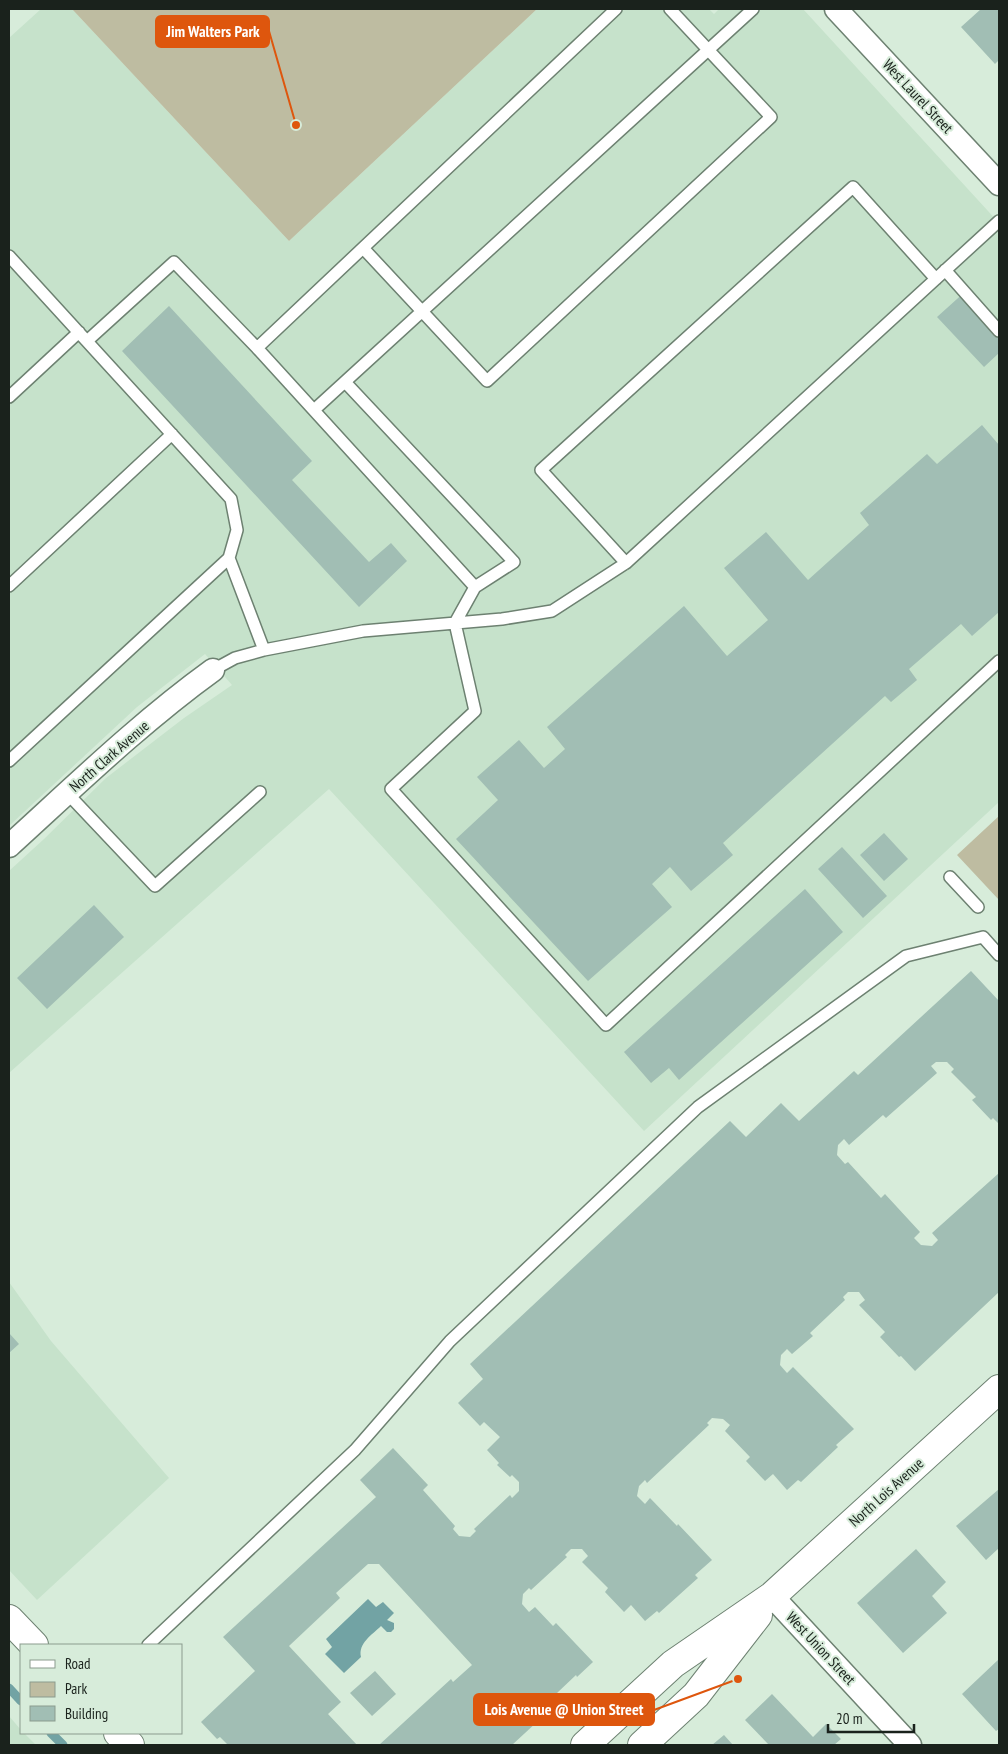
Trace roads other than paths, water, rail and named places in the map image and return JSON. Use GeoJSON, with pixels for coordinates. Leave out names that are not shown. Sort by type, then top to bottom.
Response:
{"type":"FeatureCollection","features":[{"type":"Feature","properties":{"kind":"street","name":"West Laurel Street"},"geometry":{"type":"LineString","coordinates":[[836,9],[999,184]]}},
{"type":"Feature","properties":{"kind":"street","name":"North Clark Avenue"},"geometry":{"type":"LineString","coordinates":[[9,846],[181,694],[213,670]]}},
{"type":"Feature","properties":{"kind":"street","name":"North Lois Avenue"},"geometry":{"type":"LineString","coordinates":[[585,1745],[673,1664],[772,1596],[999,1389]]}},
{"type":"Feature","properties":{"kind":"street","name":"North Lois Avenue"},"geometry":{"type":"LineString","coordinates":[[642,1745],[696,1695],[772,1596]]}},
{"type":"Feature","properties":{"kind":"street","name":"West Union Street"},"geometry":{"type":"LineString","coordinates":[[772,1596],[910,1745]]}},
{"type":"Feature","properties":{"kind":"street"},"geometry":{"type":"LineString","coordinates":[[9,1619],[33,1644]]}},
{"type":"Feature","properties":{"kind":"street"},"geometry":{"type":"LineString","coordinates":[[119,1734],[130,1745]]}},
{"type":"Feature","properties":{"kind":"lane"},"geometry":{"type":"LineString","coordinates":[[257,348],[616,9]]}},
{"type":"Feature","properties":{"kind":"lane"},"geometry":{"type":"LineString","coordinates":[[363,248],[487,381],[771,117],[670,9]]}},
{"type":"Feature","properties":{"kind":"lane"},"geometry":{"type":"LineString","coordinates":[[314,410],[753,9]]}},
{"type":"Feature","properties":{"kind":"lane"},"geometry":{"type":"LineString","coordinates":[[626,563],[541,470],[853,187],[936,279]]}},
{"type":"Feature","properties":{"kind":"lane"},"geometry":{"type":"LineString","coordinates":[[213,670],[235,658],[264,650],[363,631],[502,620],[552,611],[626,563],[999,221]]}},
{"type":"Feature","properties":{"kind":"lane"},"geometry":{"type":"LineString","coordinates":[[9,256],[231,498],[237,530],[229,558],[9,761]]}},
{"type":"Feature","properties":{"kind":"lane"},"geometry":{"type":"LineString","coordinates":[[9,397],[174,262],[257,348],[475,587]]}},
{"type":"Feature","properties":{"kind":"lane"},"geometry":{"type":"LineString","coordinates":[[945,270],[999,331]]}},
{"type":"Feature","properties":{"kind":"lane"},"geometry":{"type":"LineString","coordinates":[[345,382],[514,562],[475,587],[455,623],[475,711],[391,789],[606,1024],[999,660]]}},
{"type":"Feature","properties":{"kind":"lane"},"geometry":{"type":"LineString","coordinates":[[9,586],[172,434]]}},
{"type":"Feature","properties":{"kind":"lane"},"geometry":{"type":"LineString","coordinates":[[229,558],[264,650]]}},
{"type":"Feature","properties":{"kind":"lane"},"geometry":{"type":"LineString","coordinates":[[67,793],[155,886],[260,792]]}},
{"type":"Feature","properties":{"kind":"lane"},"geometry":{"type":"LineString","coordinates":[[950,877],[978,907]]}},
{"type":"Feature","properties":{"kind":"lane"},"geometry":{"type":"LineString","coordinates":[[149,1644],[355,1450],[450,1341],[698,1107],[906,956],[983,937],[999,955]]}},
{"type":"Feature","properties":{"kind":"water"},"geometry":{"type":"Polygon","coordinates":[[[368,1599],[376,1607],[383,1602],[394,1613],[387,1620],[394,1623],[394,1629],[391,1632],[387,1632],[381,1626],[364,1643],[361,1657],[344,1673],[325,1654],[332,1647],[326,1639],[368,1599]]]}},
{"type":"Feature","properties":{"kind":"waterway"},"geometry":{"type":"LineString","coordinates":[[9,1688],[20,1700]]}},
{"type":"Feature","properties":{"kind":"waterway"},"geometry":{"type":"LineString","coordinates":[[52,1734],[63,1745]]}},
{"type":"Feature","properties":{"kind":"place","name":"Jim Walters Park"},"geometry":{"type":"Point","coordinates":[296,125]}},
{"type":"Feature","properties":{"kind":"place","name":"Lois Avenue @ Union Street"},"geometry":{"type":"Point","coordinates":[738,1679]}}]}
